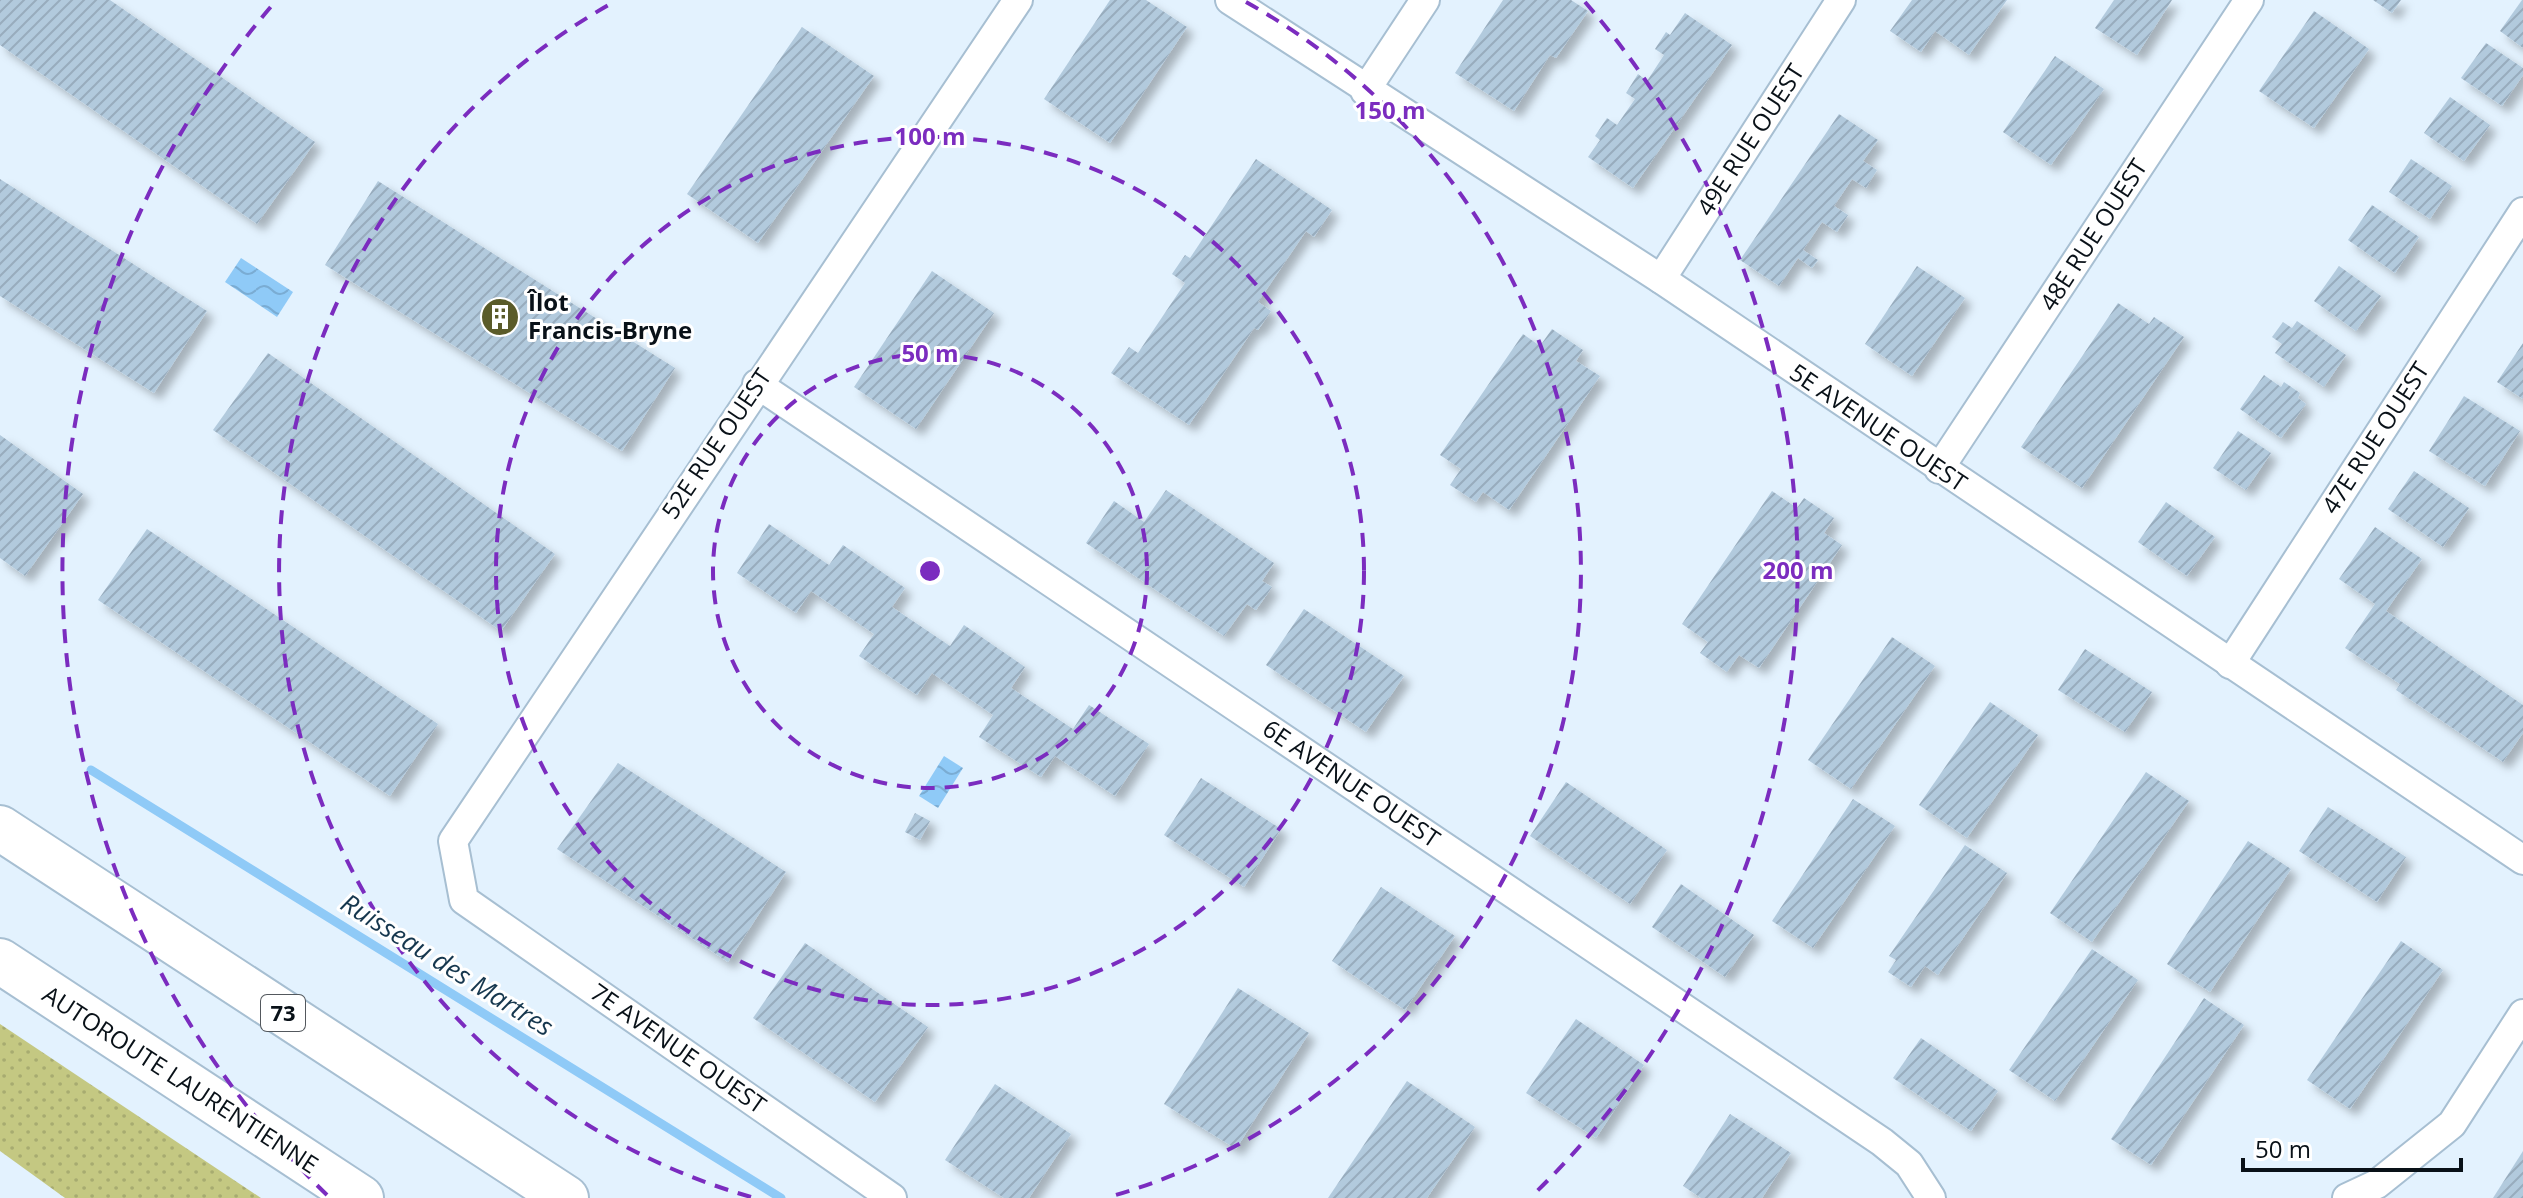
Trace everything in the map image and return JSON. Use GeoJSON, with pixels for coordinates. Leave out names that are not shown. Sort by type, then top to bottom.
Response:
{"type":"FeatureCollection","features":[{"type":"Feature","properties":{"kind":"highway","name":"73"},"geometry":{"type":"LineString","coordinates":[[0,828],[566,1198]]}},
{"type":"Feature","properties":{"kind":"highway","name":"AUTOROUTE LAURENTIENNE"},"geometry":{"type":"LineString","coordinates":[[0,961],[361,1198]]}},
{"type":"Feature","properties":{"kind":"street","name":"52E RUE OUEST"},"geometry":{"type":"LineString","coordinates":[[464,900],[453,841],[757,384],[1018,0]]}},
{"type":"Feature","properties":{"kind":"street","name":"5E AVENUE OUEST"},"geometry":{"type":"LineString","coordinates":[[1230,0],[1365,91],[1661,279],[2523,860]]}},
{"type":"Feature","properties":{"kind":"street"},"geometry":{"type":"LineString","coordinates":[[1365,91],[1425,0]]}},
{"type":"Feature","properties":{"kind":"street","name":"49E RUE OUEST"},"geometry":{"type":"LineString","coordinates":[[1661,279],[1841,0]]}},
{"type":"Feature","properties":{"kind":"street","name":"48E RUE OUEST"},"geometry":{"type":"LineString","coordinates":[[1939,469],[2249,0]]}},
{"type":"Feature","properties":{"kind":"street","name":"47E RUE OUEST"},"geometry":{"type":"LineString","coordinates":[[2230,664],[2523,212]]}},
{"type":"Feature","properties":{"kind":"street","name":"6E AVENUE OUEST"},"geometry":{"type":"LineString","coordinates":[[757,384],[1882,1142],[1909,1164],[1931,1198]]}},
{"type":"Feature","properties":{"kind":"street","name":"7E AVENUE OUEST"},"geometry":{"type":"LineString","coordinates":[[464,900],[892,1198]]}},
{"type":"Feature","properties":{"kind":"street"},"geometry":{"type":"LineString","coordinates":[[2347,1198],[2377,1184],[2452,1124],[2523,1014]]}},
{"type":"Feature","properties":{"kind":"green space"},"geometry":{"type":"Polygon","coordinates":[[[0,1024],[261,1198],[65,1198],[0,1151],[0,1024]]]}},
{"type":"Feature","properties":{"kind":"water"},"geometry":{"type":"Polygon","coordinates":[[[241,258],[293,292],[277,317],[225,282],[241,258]]]}},
{"type":"Feature","properties":{"kind":"water"},"geometry":{"type":"Polygon","coordinates":[[[944,756],[963,768],[938,808],[919,796],[944,756]]]}},
{"type":"Feature","properties":{"kind":"building"},"geometry":{"type":"Polygon","coordinates":[[[0,0],[110,0],[315,142],[257,224],[0,45],[0,0]]]}},
{"type":"Feature","properties":{"kind":"building"},"geometry":{"type":"Polygon","coordinates":[[[1110,0],[1146,0],[1187,27],[1110,143],[1044,99],[1110,0]]]}},
{"type":"Feature","properties":{"kind":"building"},"geometry":{"type":"Polygon","coordinates":[[[1503,0],[1571,0],[1588,11],[1556,58],[1550,55],[1514,111],[1455,73],[1503,0]]]}},
{"type":"Feature","properties":{"kind":"building"},"geometry":{"type":"Polygon","coordinates":[[[1912,0],[2007,0],[1969,55],[1935,31],[1921,52],[1890,31],[1912,0]]]}},
{"type":"Feature","properties":{"kind":"building"},"geometry":{"type":"Polygon","coordinates":[[[2114,0],[2172,0],[2137,55],[2095,28],[2114,0]]]}},
{"type":"Feature","properties":{"kind":"building"},"geometry":{"type":"Polygon","coordinates":[[[2373,0],[2401,0],[2392,13],[2373,0]]]}},
{"type":"Feature","properties":{"kind":"building"},"geometry":{"type":"Polygon","coordinates":[[[2523,0],[2523,48],[2500,31],[2523,0]]]}},
{"type":"Feature","properties":{"kind":"building"},"geometry":{"type":"Polygon","coordinates":[[[2314,11],[2369,49],[2314,128],[2259,91],[2314,11]]]}},
{"type":"Feature","properties":{"kind":"building"},"geometry":{"type":"Polygon","coordinates":[[[1685,13],[1732,45],[1633,188],[1588,157],[1600,140],[1595,136],[1607,118],[1617,125],[1635,99],[1626,93],[1638,74],[1647,81],[1664,55],[1655,49],[1666,32],[1670,35],[1685,13]]]}},
{"type":"Feature","properties":{"kind":"building"},"geometry":{"type":"Polygon","coordinates":[[[802,27],[874,76],[758,243],[687,194],[802,27]]]}},
{"type":"Feature","properties":{"kind":"building"},"geometry":{"type":"Polygon","coordinates":[[[2486,43],[2523,68],[2523,75],[2502,106],[2461,78],[2486,43]]]}},
{"type":"Feature","properties":{"kind":"building"},"geometry":{"type":"Polygon","coordinates":[[[2055,56],[2104,89],[2051,165],[2003,132],[2055,56]]]}},
{"type":"Feature","properties":{"kind":"building"},"geometry":{"type":"Polygon","coordinates":[[[2450,97],[2490,125],[2464,161],[2424,133],[2450,97]]]}},
{"type":"Feature","properties":{"kind":"building"},"geometry":{"type":"Polygon","coordinates":[[[1839,114],[1878,140],[1863,161],[1877,170],[1866,188],[1852,179],[1834,206],[1848,215],[1837,232],[1822,222],[1803,250],[1818,260],[1812,268],[1798,258],[1779,286],[1740,260],[1839,114]]]}},
{"type":"Feature","properties":{"kind":"building"},"geometry":{"type":"Polygon","coordinates":[[[1256,159],[1332,210],[1314,237],[1306,231],[1258,302],[1271,311],[1258,330],[1254,328],[1189,425],[1111,373],[1129,347],[1138,353],[1185,283],[1172,274],[1185,255],[1190,258],[1256,159]]]}},
{"type":"Feature","properties":{"kind":"building"},"geometry":{"type":"Polygon","coordinates":[[[2411,159],[2452,186],[2430,219],[2389,192],[2411,159]]]}},
{"type":"Feature","properties":{"kind":"building"},"geometry":{"type":"Polygon","coordinates":[[[0,179],[207,311],[154,393],[0,296],[0,179]]]}},
{"type":"Feature","properties":{"kind":"building","name":"Îlot Francis-Bryne"},"geometry":{"type":"Polygon","coordinates":[[[378,181],[675,368],[622,451],[325,265],[378,181]]]}},
{"type":"Feature","properties":{"kind":"building"},"geometry":{"type":"Polygon","coordinates":[[[2372,205],[2419,237],[2395,273],[2348,240],[2372,205]]]}},
{"type":"Feature","properties":{"kind":"building"},"geometry":{"type":"Polygon","coordinates":[[[1917,266],[1965,298],[1912,376],[1865,344],[1917,266]]]}},
{"type":"Feature","properties":{"kind":"building"},"geometry":{"type":"Polygon","coordinates":[[[2339,266],[2381,296],[2356,331],[2314,301],[2339,266]]]}},
{"type":"Feature","properties":{"kind":"building"},"geometry":{"type":"Polygon","coordinates":[[[932,271],[994,313],[916,429],[854,387],[932,271]]]}},
{"type":"Feature","properties":{"kind":"building"},"geometry":{"type":"Polygon","coordinates":[[[2118,303],[2149,324],[2154,317],[2184,337],[2082,488],[2021,447],[2118,303]]]}},
{"type":"Feature","properties":{"kind":"building"},"geometry":{"type":"Polygon","coordinates":[[[2297,321],[2346,355],[2324,387],[2275,353],[2282,344],[2272,337],[2283,322],[2292,328],[2297,321]]]}},
{"type":"Feature","properties":{"kind":"building"},"geometry":{"type":"Polygon","coordinates":[[[1552,329],[1583,350],[1576,361],[1600,376],[1509,510],[1483,492],[1476,502],[1450,485],[1461,469],[1440,455],[1523,334],[1540,346],[1552,329]]]}},
{"type":"Feature","properties":{"kind":"building"},"geometry":{"type":"Polygon","coordinates":[[[2523,343],[2523,399],[2497,382],[2523,343]]]}},
{"type":"Feature","properties":{"kind":"building"},"geometry":{"type":"Polygon","coordinates":[[[268,353],[555,554],[501,631],[213,430],[268,353]]]}},
{"type":"Feature","properties":{"kind":"building"},"geometry":{"type":"Polygon","coordinates":[[[2264,375],[2281,387],[2284,382],[2300,393],[2298,398],[2306,404],[2281,438],[2240,409],[2264,375]]]}},
{"type":"Feature","properties":{"kind":"building"},"geometry":{"type":"Polygon","coordinates":[[[2464,396],[2520,431],[2485,486],[2429,451],[2464,396]]]}},
{"type":"Feature","properties":{"kind":"building"},"geometry":{"type":"Polygon","coordinates":[[[2238,431],[2271,453],[2246,490],[2213,468],[2238,431]]]}},
{"type":"Feature","properties":{"kind":"building"},"geometry":{"type":"Polygon","coordinates":[[[0,435],[83,494],[25,576],[0,558],[0,435]]]}},
{"type":"Feature","properties":{"kind":"building"},"geometry":{"type":"Polygon","coordinates":[[[2414,471],[2469,508],[2443,547],[2388,509],[2414,471]]]}},
{"type":"Feature","properties":{"kind":"building"},"geometry":{"type":"Polygon","coordinates":[[[1166,490],[1274,563],[1262,581],[1272,587],[1256,610],[1247,604],[1224,636],[1086,543],[1114,501],[1144,522],[1166,490]]]}},
{"type":"Feature","properties":{"kind":"building"},"geometry":{"type":"Polygon","coordinates":[[[1772,491],[1797,508],[1804,498],[1834,518],[1824,533],[1842,545],[1759,668],[1739,655],[1727,672],[1700,653],[1708,642],[1682,624],[1772,491]]]}},
{"type":"Feature","properties":{"kind":"building"},"geometry":{"type":"Polygon","coordinates":[[[2166,502],[2215,537],[2187,576],[2138,542],[2166,502]]]}},
{"type":"Feature","properties":{"kind":"building"},"geometry":{"type":"Polygon","coordinates":[[[769,524],[829,565],[843,545],[905,588],[892,607],[950,646],[964,625],[1025,667],[1011,688],[1073,729],[1089,705],[1149,744],[1115,796],[1055,756],[1041,777],[979,737],[993,715],[932,673],[917,695],[859,656],[874,634],[811,591],[796,613],[737,573],[769,524]]]}},
{"type":"Feature","properties":{"kind":"building"},"geometry":{"type":"Polygon","coordinates":[[[2375,527],[2422,559],[2386,611],[2523,705],[2523,733],[2503,762],[2396,690],[2400,684],[2345,648],[2375,604],[2339,579],[2375,527]]]}},
{"type":"Feature","properties":{"kind":"building"},"geometry":{"type":"Polygon","coordinates":[[[147,529],[438,724],[390,796],[98,600],[147,529]]]}},
{"type":"Feature","properties":{"kind":"building"},"geometry":{"type":"Polygon","coordinates":[[[1304,609],[1404,676],[1366,732],[1266,665],[1304,609]]]}},
{"type":"Feature","properties":{"kind":"building"},"geometry":{"type":"Polygon","coordinates":[[[1892,637],[1935,666],[1851,789],[1808,760],[1892,637]]]}},
{"type":"Feature","properties":{"kind":"building"},"geometry":{"type":"Polygon","coordinates":[[[2085,649],[2152,692],[2125,732],[2058,690],[2085,649]]]}},
{"type":"Feature","properties":{"kind":"building"},"geometry":{"type":"Polygon","coordinates":[[[1990,702],[2038,735],[1967,838],[1919,805],[1990,702]]]}},
{"type":"Feature","properties":{"kind":"building"},"geometry":{"type":"Polygon","coordinates":[[[618,763],[786,872],[728,962],[557,849],[618,763]]]}},
{"type":"Feature","properties":{"kind":"building"},"geometry":{"type":"Polygon","coordinates":[[[2146,772],[2189,801],[2092,942],[2050,913],[2146,772]]]}},
{"type":"Feature","properties":{"kind":"building"},"geometry":{"type":"Polygon","coordinates":[[[1201,778],[1281,829],[1244,887],[1164,835],[1201,778]]]}},
{"type":"Feature","properties":{"kind":"building"},"geometry":{"type":"Polygon","coordinates":[[[1566,782],[1667,850],[1630,904],[1530,836],[1566,782]]]}},
{"type":"Feature","properties":{"kind":"building"},"geometry":{"type":"Polygon","coordinates":[[[1853,799],[1895,826],[1813,948],[1772,921],[1853,799]]]}},
{"type":"Feature","properties":{"kind":"building"},"geometry":{"type":"Polygon","coordinates":[[[2328,807],[2406,857],[2377,902],[2299,851],[2328,807]]]}},
{"type":"Feature","properties":{"kind":"building"},"geometry":{"type":"Polygon","coordinates":[[[915,813],[930,821],[920,840],[905,832],[915,813]]]}},
{"type":"Feature","properties":{"kind":"building"},"geometry":{"type":"Polygon","coordinates":[[[2248,841],[2291,869],[2210,992],[2167,964],[2248,841]]]}},
{"type":"Feature","properties":{"kind":"building"},"geometry":{"type":"Polygon","coordinates":[[[1965,845],[2007,873],[1938,975],[1925,966],[1911,987],[1888,972],[1896,960],[1889,956],[1965,845]]]}},
{"type":"Feature","properties":{"kind":"building"},"geometry":{"type":"Polygon","coordinates":[[[1681,884],[1754,935],[1725,977],[1652,927],[1681,884]]]}},
{"type":"Feature","properties":{"kind":"building"},"geometry":{"type":"Polygon","coordinates":[[[1381,887],[1455,936],[1405,1010],[1332,961],[1381,887]]]}},
{"type":"Feature","properties":{"kind":"building"},"geometry":{"type":"Polygon","coordinates":[[[2401,941],[2443,970],[2350,1109],[2307,1080],[2401,941]]]}},
{"type":"Feature","properties":{"kind":"building"},"geometry":{"type":"Polygon","coordinates":[[[805,943],[928,1027],[875,1102],[753,1018],[805,943]]]}},
{"type":"Feature","properties":{"kind":"building"},"geometry":{"type":"Polygon","coordinates":[[[2092,949],[2138,980],[2055,1101],[2009,1070],[2092,949]]]}},
{"type":"Feature","properties":{"kind":"building"},"geometry":{"type":"Polygon","coordinates":[[[1238,988],[1309,1033],[1236,1149],[1164,1104],[1238,988]]]}},
{"type":"Feature","properties":{"kind":"building"},"geometry":{"type":"Polygon","coordinates":[[[2204,998],[2244,1025],[2151,1165],[2111,1139],[2204,998]]]}},
{"type":"Feature","properties":{"kind":"building"},"geometry":{"type":"Polygon","coordinates":[[[1576,1019],[1644,1065],[1596,1138],[1526,1093],[1576,1019]]]}},
{"type":"Feature","properties":{"kind":"building"},"geometry":{"type":"Polygon","coordinates":[[[1921,1038],[1998,1091],[1971,1131],[1893,1078],[1921,1038]]]}},
{"type":"Feature","properties":{"kind":"building"},"geometry":{"type":"Polygon","coordinates":[[[1407,1081],[1475,1127],[1427,1198],[1328,1198],[1407,1081]]]}},
{"type":"Feature","properties":{"kind":"building"},"geometry":{"type":"Polygon","coordinates":[[[995,1084],[1071,1134],[1029,1198],[1004,1198],[945,1160],[995,1084]]]}},
{"type":"Feature","properties":{"kind":"building"},"geometry":{"type":"Polygon","coordinates":[[[1730,1114],[1791,1153],[1762,1198],[1701,1198],[1683,1186],[1730,1114]]]}},
{"type":"Feature","properties":{"kind":"building"},"geometry":{"type":"Polygon","coordinates":[[[2523,1151],[2523,1198],[2493,1198],[2523,1151]]]}},
{"type":"Feature","properties":{"kind":"waterway","name":"Ruisseau des Martres"},"geometry":{"type":"LineString","coordinates":[[91,770],[781,1198]]}},
{"type":"Feature","properties":{"kind":"place","name":"Îlot Francis-Bryne"},"geometry":{"type":"Point","coordinates":[500,317]}}]}
